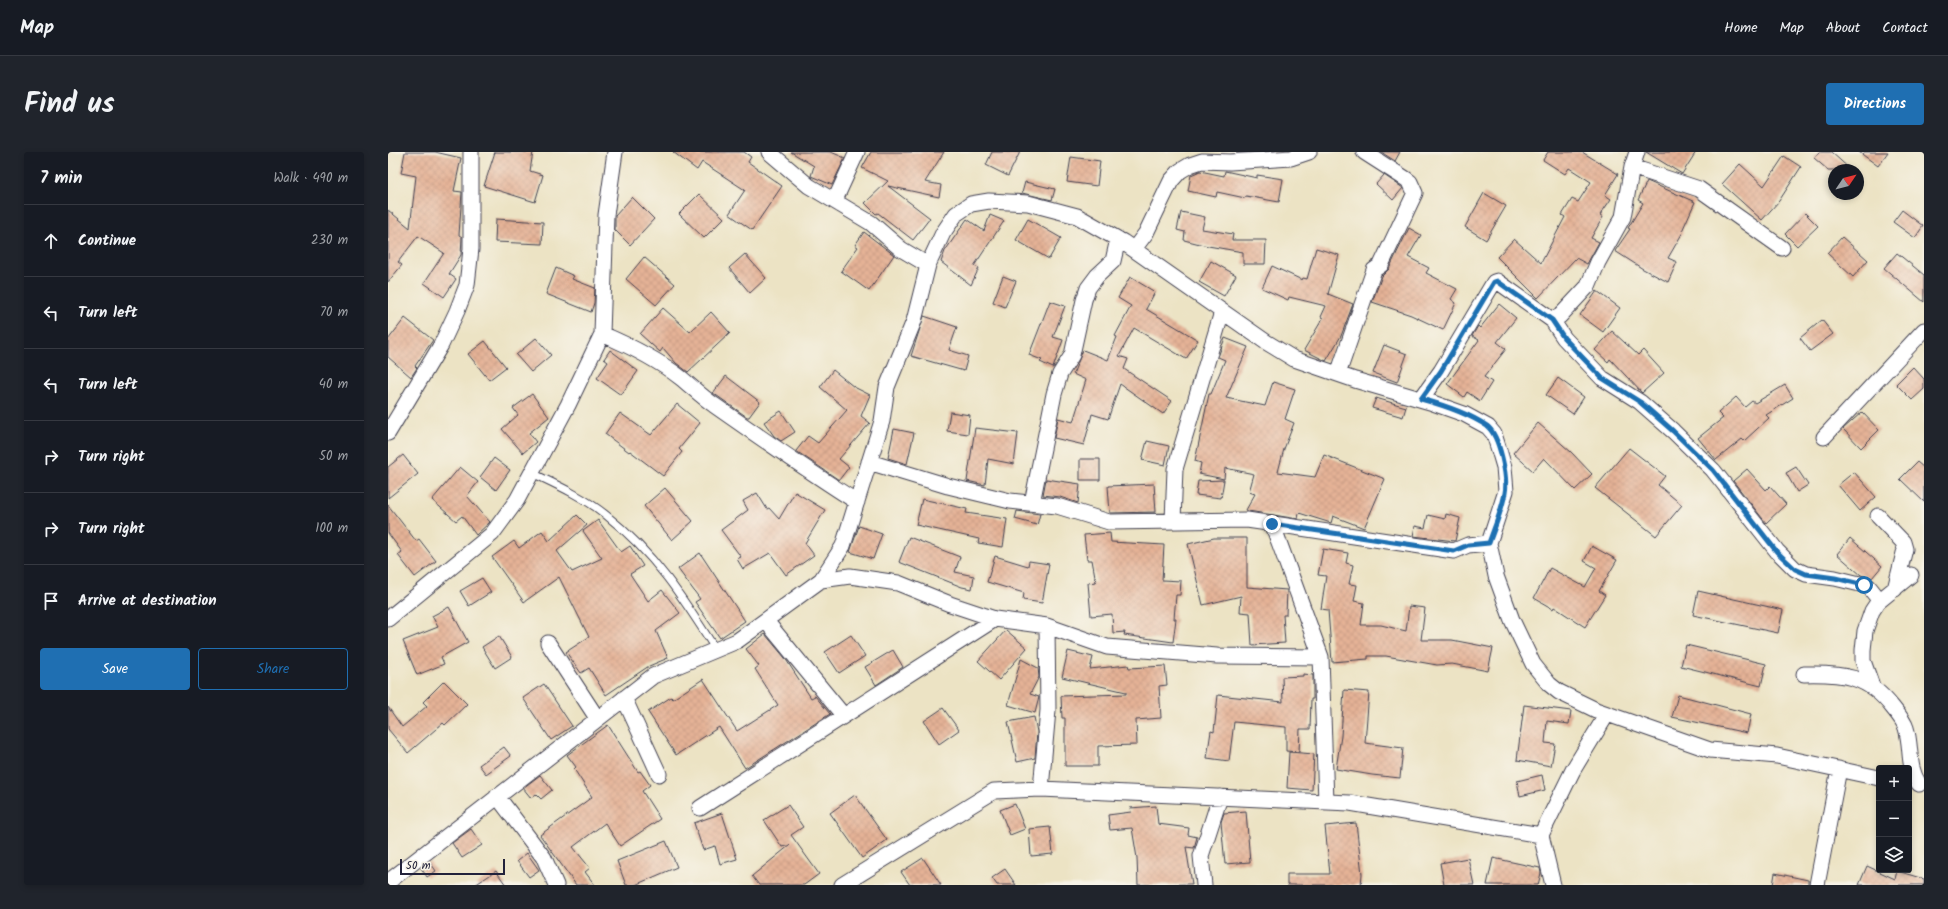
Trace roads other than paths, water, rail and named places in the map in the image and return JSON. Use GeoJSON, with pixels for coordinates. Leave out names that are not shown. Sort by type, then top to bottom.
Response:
{"type":"FeatureCollection","features":[{"type":"Feature","properties":{"kind":"street"},"geometry":{"type":"LineString","coordinates":[[388,433],[441,345],[457,311],[466,285],[471,249],[472,152]]}},
{"type":"Feature","properties":{"kind":"street"},"geometry":{"type":"LineString","coordinates":[[389,615],[492,534],[517,500],[568,406],[602,334],[606,215],[615,152]]}},
{"type":"Feature","properties":{"kind":"street"},"geometry":{"type":"LineString","coordinates":[[769,152],[809,186],[836,200],[871,223],[901,249],[928,265]]}},
{"type":"Feature","properties":{"kind":"street"},"geometry":{"type":"LineString","coordinates":[[836,200],[857,152]]}},
{"type":"Feature","properties":{"kind":"street"},"geometry":{"type":"LineString","coordinates":[[1134,249],[1146,233],[1171,182],[1180,171],[1190,165],[1202,161],[1230,162],[1291,158],[1309,152]]}},
{"type":"Feature","properties":{"kind":"street"},"geometry":{"type":"LineString","coordinates":[[1338,374],[1374,270],[1381,265],[1415,193],[1410,182],[1406,178],[1364,152]]}},
{"type":"Feature","properties":{"kind":"street"},"geometry":{"type":"LineString","coordinates":[[1552,320],[1560,316],[1588,286],[1598,262],[1624,217],[1632,167],[1637,152]]}},
{"type":"Feature","properties":{"kind":"street"},"geometry":{"type":"LineString","coordinates":[[1632,167],[1699,189],[1782,248]]}},
{"type":"Feature","properties":{"kind":"street"},"geometry":{"type":"LineString","coordinates":[[388,882],[597,718],[653,676],[737,641],[821,580],[843,546],[882,421],[887,387],[914,321],[928,265],[943,233],[956,214],[971,204],[989,201],[1028,203],[1077,216],[1134,249],[1222,312],[1294,359],[1464,414],[1488,427],[1494,434],[1504,467],[1506,491],[1489,543],[1496,576],[1533,664],[1549,684],[1558,692],[1607,714],[1710,750],[1777,756],[1876,777]]}},
{"type":"Feature","properties":{"kind":"street"},"geometry":{"type":"LineString","coordinates":[[1032,503],[1054,394],[1060,374],[1072,355],[1084,300],[1088,288],[1097,276],[1113,261],[1118,239]]}},
{"type":"Feature","properties":{"kind":"street"},"geometry":{"type":"LineString","coordinates":[[1421,399],[1441,371],[1494,282],[1502,284],[1552,320],[1564,338],[1602,378],[1640,402],[1673,431],[1713,470],[1786,562],[1795,569],[1806,574],[1835,578],[1869,587],[1877,597],[1878,602]]}},
{"type":"Feature","properties":{"kind":"street"},"geometry":{"type":"LineString","coordinates":[[1173,521],[1175,469],[1222,312]]}},
{"type":"Feature","properties":{"kind":"street"},"geometry":{"type":"LineString","coordinates":[[1824,437],[1924,330]]}},
{"type":"Feature","properties":{"kind":"street"},"geometry":{"type":"LineString","coordinates":[[602,334],[638,351],[680,377],[713,405],[758,434],[788,458],[857,502]]}},
{"type":"Feature","properties":{"kind":"street"},"geometry":{"type":"LineString","coordinates":[[869,462],[948,486],[1010,501],[1079,511],[1109,522],[1247,520],[1454,551],[1468,545],[1489,543]]}},
{"type":"Feature","properties":{"kind":"street"},"geometry":{"type":"LineString","coordinates":[[1878,516],[1903,542],[1905,549],[1895,589]]}},
{"type":"Feature","properties":{"kind":"street"},"geometry":{"type":"LineString","coordinates":[[1272,524],[1321,657],[1326,802]]}},
{"type":"Feature","properties":{"kind":"street"},"geometry":{"type":"LineString","coordinates":[[1872,686],[1863,661],[1865,631],[1872,611],[1878,602],[1911,575]]}},
{"type":"Feature","properties":{"kind":"street"},"geometry":{"type":"LineString","coordinates":[[821,580],[850,576],[898,583],[950,604],[995,619],[1047,626],[1108,648],[1217,656],[1321,657]]}},
{"type":"Feature","properties":{"kind":"street"},"geometry":{"type":"LineString","coordinates":[[700,808],[842,715],[995,619]]}},
{"type":"Feature","properties":{"kind":"street"},"geometry":{"type":"LineString","coordinates":[[766,621],[842,715]]}},
{"type":"Feature","properties":{"kind":"street"},"geometry":{"type":"LineString","coordinates":[[1041,790],[1048,710],[1047,626]]}},
{"type":"Feature","properties":{"kind":"street"},"geometry":{"type":"LineString","coordinates":[[548,643],[597,718]]}},
{"type":"Feature","properties":{"kind":"street"},"geometry":{"type":"LineString","coordinates":[[1850,676],[1863,661]]}},
{"type":"Feature","properties":{"kind":"street"},"geometry":{"type":"LineString","coordinates":[[1804,674],[1834,673],[1850,676],[1872,686],[1889,702],[1901,718],[1906,728],[1912,771],[1917,784]]}},
{"type":"Feature","properties":{"kind":"street"},"geometry":{"type":"LineString","coordinates":[[624,698],[659,774]]}},
{"type":"Feature","properties":{"kind":"street"},"geometry":{"type":"LineString","coordinates":[[1553,885],[1541,835],[1573,770],[1607,714]]}},
{"type":"Feature","properties":{"kind":"street"},"geometry":{"type":"LineString","coordinates":[[1817,885],[1839,769]]}},
{"type":"Feature","properties":{"kind":"street"},"geometry":{"type":"LineString","coordinates":[[842,885],[994,791],[1041,790],[1350,803],[1541,835]]}},
{"type":"Feature","properties":{"kind":"street"},"geometry":{"type":"LineString","coordinates":[[497,796],[544,858],[556,885]]}},
{"type":"Feature","properties":{"kind":"street"},"geometry":{"type":"LineString","coordinates":[[1204,885],[1202,856],[1220,797]]}},
{"type":"Feature","properties":{"kind":"lane"},"geometry":{"type":"LineString","coordinates":[[532,473],[574,494],[606,514],[646,551],[678,590],[716,650]]}}]}
